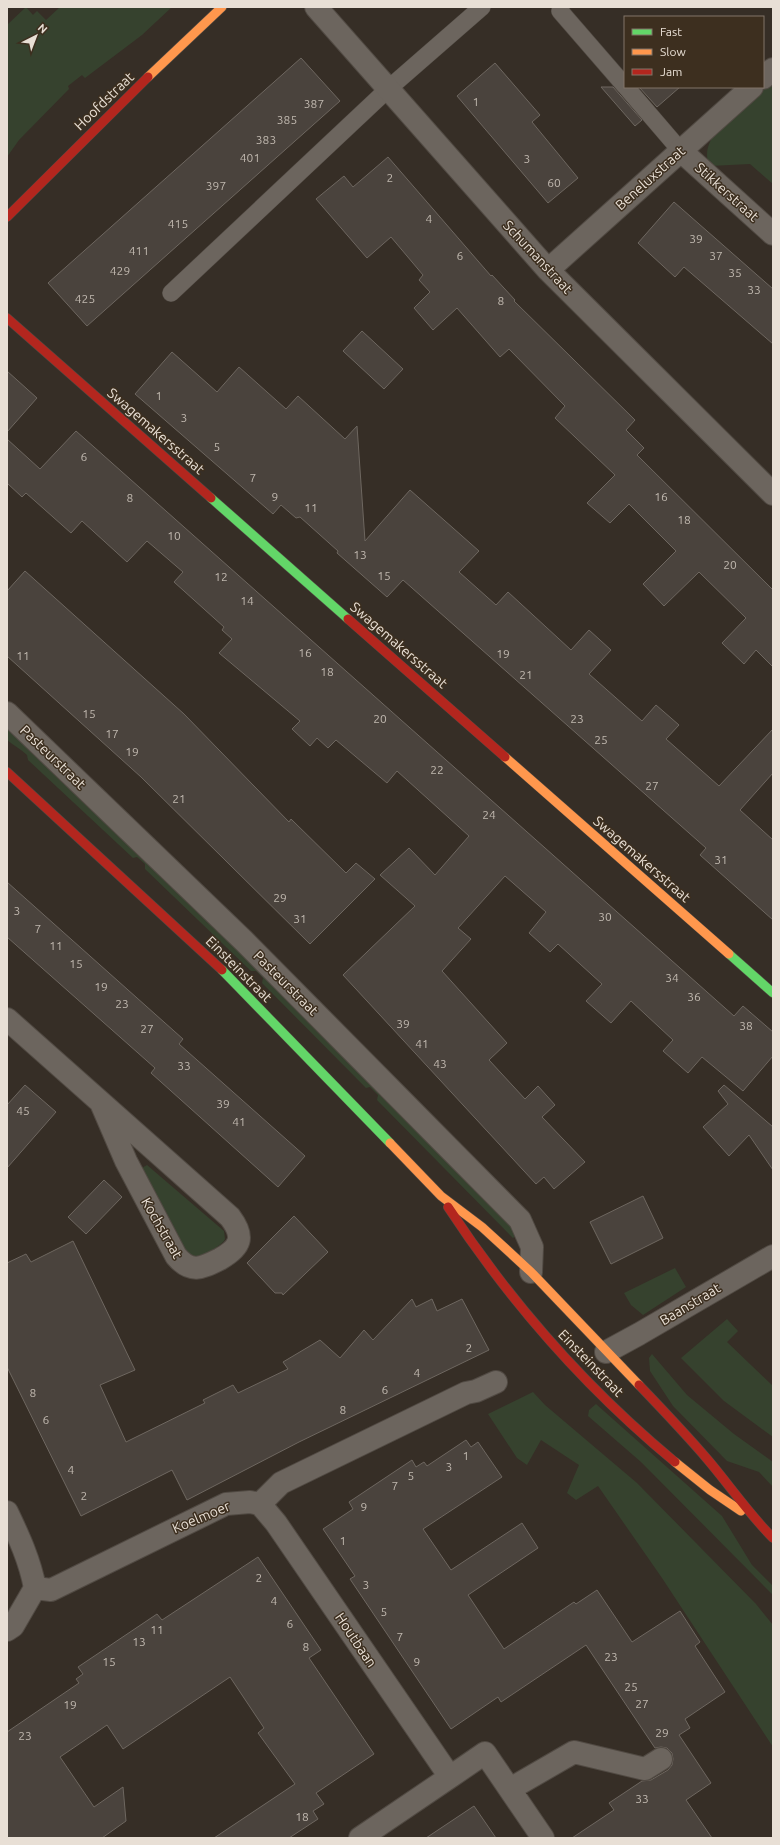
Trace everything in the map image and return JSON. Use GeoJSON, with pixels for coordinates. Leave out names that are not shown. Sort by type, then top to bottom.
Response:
{"type":"FeatureCollection","features":[{"type":"Feature","properties":{"kind":"street","name":"Hoofdstraat"},"geometry":{"type":"LineString","coordinates":[[7,217],[108,115],[222,7]]}},
{"type":"Feature","properties":{"kind":"street","name":"Schumanstraat"},"geometry":{"type":"LineString","coordinates":[[316,7],[548,270],[773,494]]}},
{"type":"Feature","properties":{"kind":"street"},"geometry":{"type":"LineString","coordinates":[[764,77],[773,69]]}},
{"type":"Feature","properties":{"kind":"street","name":"Beneluxstraat"},"geometry":{"type":"LineString","coordinates":[[548,270],[751,88]]}},
{"type":"Feature","properties":{"kind":"street","name":"Stikkerstraat"},"geometry":{"type":"LineString","coordinates":[[680,150],[773,234]]}},
{"type":"Feature","properties":{"kind":"street","name":"Swagemakersstraat"},"geometry":{"type":"LineString","coordinates":[[7,318],[773,993]]}},
{"type":"Feature","properties":{"kind":"street","name":"Pasteurstraat"},"geometry":{"type":"LineString","coordinates":[[7,713],[244,941],[520,1220],[532,1247],[530,1272]]}},
{"type":"Feature","properties":{"kind":"street","name":"Einsteinstraat"},"geometry":{"type":"LineString","coordinates":[[7,772],[216,964],[441,1196],[482,1227],[530,1272],[708,1460],[753,1518],[773,1538]]}},
{"type":"Feature","properties":{"kind":"street","name":"Kochstraat"},"geometry":{"type":"LineString","coordinates":[[7,1019],[230,1217],[237,1226],[240,1239],[237,1247],[231,1253],[205,1267],[196,1268],[187,1266],[180,1262],[126,1161],[100,1103]]}},
{"type":"Feature","properties":{"kind":"street","name":"Einsteinstraat"},"geometry":{"type":"LineString","coordinates":[[441,1196],[472,1246],[513,1298],[591,1387],[652,1444],[711,1492],[753,1518]]}},
{"type":"Feature","properties":{"kind":"street","name":"Baanstraat"},"geometry":{"type":"LineString","coordinates":[[606,1352],[640,1334],[773,1256]]}},
{"type":"Feature","properties":{"kind":"street"},"geometry":{"type":"LineString","coordinates":[[260,1504],[281,1483],[466,1393],[476,1391],[496,1382]]}},
{"type":"Feature","properties":{"kind":"street","name":"Koelmoer"},"geometry":{"type":"LineString","coordinates":[[35,1588],[51,1590],[226,1504],[250,1502],[260,1504]]}},
{"type":"Feature","properties":{"kind":"street","name":"Houtbaan"},"geometry":{"type":"LineString","coordinates":[[260,1504],[276,1523],[450,1777]]}},
{"type":"Feature","properties":{"kind":"street"},"geometry":{"type":"LineString","coordinates":[[7,1512],[32,1568],[35,1588],[13,1626],[7,1630]]}},
{"type":"Feature","properties":{"kind":"street"},"geometry":{"type":"LineString","coordinates":[[510,1789],[574,1752],[645,1769],[661,1760]]}},
{"type":"Feature","properties":{"kind":"street"},"geometry":{"type":"LineString","coordinates":[[360,1838],[485,1753],[543,1838]]}},
{"type":"Feature","properties":{"kind":"lane"},"geometry":{"type":"LineString","coordinates":[[171,293],[388,89],[482,7]]}},
{"type":"Feature","properties":{"kind":"lane"},"geometry":{"type":"LineString","coordinates":[[561,7],[560,11],[624,86]]}},
{"type":"Feature","properties":{"kind":"lane"},"geometry":{"type":"LineString","coordinates":[[626,88],[680,150]]}},
{"type":"Feature","properties":{"kind":"green space"},"geometry":{"type":"Polygon","coordinates":[[[26,7],[33,15],[37,11],[46,20],[60,7],[172,7],[142,35],[85,78],[82,75],[68,86],[69,89],[19,140],[7,157],[7,25],[26,7]]]}},
{"type":"Feature","properties":{"kind":"green space"},"geometry":{"type":"Polygon","coordinates":[[[773,81],[773,184],[750,164],[710,166],[707,154],[710,142],[714,135],[773,81]]]}},
{"type":"Feature","properties":{"kind":"green space"},"geometry":{"type":"Polygon","coordinates":[[[7,725],[171,881],[518,1233],[513,1238],[377,1100],[378,1095],[370,1087],[366,1088],[262,983],[263,978],[256,971],[251,971],[145,869],[145,864],[137,857],[133,858],[28,760],[27,755],[7,740],[7,725]]]}},
{"type":"Feature","properties":{"kind":"green space"},"geometry":{"type":"Polygon","coordinates":[[[147,1165],[224,1231],[225,1239],[220,1244],[212,1250],[195,1257],[192,1257],[186,1253],[142,1168],[147,1165]]]}},
{"type":"Feature","properties":{"kind":"green space"},"geometry":{"type":"Polygon","coordinates":[[[675,1268],[686,1287],[643,1315],[631,1305],[624,1293],[675,1268]]]}},
{"type":"Feature","properties":{"kind":"green space"},"geometry":{"type":"Polygon","coordinates":[[[727,1319],[738,1331],[727,1342],[773,1386],[773,1437],[724,1401],[681,1358],[727,1319]]]}},
{"type":"Feature","properties":{"kind":"green space"},"geometry":{"type":"Polygon","coordinates":[[[652,1354],[687,1395],[734,1434],[773,1462],[773,1487],[759,1472],[727,1461],[673,1406],[650,1371],[649,1358],[652,1354]]]}},
{"type":"Feature","properties":{"kind":"green space"},"geometry":{"type":"Polygon","coordinates":[[[533,1392],[545,1405],[637,1483],[756,1604],[773,1625],[773,1747],[662,1578],[598,1486],[576,1500],[567,1493],[579,1465],[541,1440],[527,1465],[517,1458],[488,1414],[533,1392]]]}},
{"type":"Feature","properties":{"kind":"green space"},"geometry":{"type":"Polygon","coordinates":[[[596,1404],[722,1516],[752,1565],[773,1586],[773,1595],[641,1462],[588,1416],[589,1410],[596,1404]]]}},
{"type":"Feature","properties":{"kind":"building"},"geometry":{"type":"Polygon","coordinates":[[[301,58],[340,101],[87,326],[48,283],[301,58]]]}},
{"type":"Feature","properties":{"kind":"building"},"geometry":{"type":"Polygon","coordinates":[[[495,63],[540,115],[532,122],[578,178],[548,203],[457,96],[495,63]]]}},
{"type":"Feature","properties":{"kind":"building"},"geometry":{"type":"Polygon","coordinates":[[[601,87],[613,87],[642,120],[635,126],[601,87]]]}},
{"type":"Feature","properties":{"kind":"building"},"geometry":{"type":"Polygon","coordinates":[[[640,88],[679,88],[657,107],[640,88]]]}},
{"type":"Feature","properties":{"kind":"building"},"geometry":{"type":"Polygon","coordinates":[[[388,157],[491,276],[492,275],[515,300],[514,301],[635,420],[626,430],[644,448],[637,455],[773,590],[773,667],[756,650],[744,664],[722,643],[746,618],[699,572],[664,606],[643,584],[676,551],[629,504],[610,523],[587,503],[615,475],[555,418],[565,406],[509,349],[500,357],[457,308],[433,330],[414,308],[430,292],[419,280],[423,275],[391,237],[367,258],[316,199],[344,176],[353,187],[388,157]]]}},
{"type":"Feature","properties":{"kind":"building"},"geometry":{"type":"Polygon","coordinates":[[[674,202],[773,289],[773,344],[684,267],[675,277],[638,243],[674,202]]]}},
{"type":"Feature","properties":{"kind":"building"},"geometry":{"type":"Polygon","coordinates":[[[362,331],[403,369],[384,389],[343,351],[362,331]]]}},
{"type":"Feature","properties":{"kind":"building"},"geometry":{"type":"Polygon","coordinates":[[[172,352],[217,392],[239,367],[286,409],[298,396],[345,439],[357,426],[365,541],[410,490],[479,551],[459,572],[496,605],[508,592],[571,650],[589,630],[611,650],[589,674],[642,721],[656,705],[679,725],[666,739],[719,786],[773,729],[773,773],[740,810],[773,840],[773,920],[700,855],[706,848],[403,580],[387,597],[337,553],[338,551],[300,517],[296,518],[281,505],[273,514],[135,394],[172,352]]]}},
{"type":"Feature","properties":{"kind":"building"},"geometry":{"type":"Polygon","coordinates":[[[7,371],[37,398],[7,432],[7,371]]]}},
{"type":"Feature","properties":{"kind":"building"},"geometry":{"type":"Polygon","coordinates":[[[76,431],[734,1016],[743,1006],[773,1032],[773,1056],[743,1091],[702,1057],[688,1073],[663,1051],[673,1040],[631,1001],[611,1023],[586,1001],[602,984],[558,944],[550,952],[529,933],[546,912],[505,876],[458,928],[471,939],[442,971],[507,1043],[489,1060],[525,1099],[538,1086],[555,1105],[542,1117],[585,1162],[554,1189],[544,1177],[536,1184],[343,975],[415,906],[380,875],[409,848],[435,875],[469,836],[397,771],[387,783],[336,740],[328,748],[317,738],[310,746],[292,729],[300,721],[219,653],[232,639],[222,630],[224,627],[174,582],[183,572],[147,541],[127,562],[82,521],[71,533],[26,493],[22,497],[7,483],[7,439],[40,469],[76,431]]]}},
{"type":"Feature","properties":{"kind":"building"},"geometry":{"type":"Polygon","coordinates":[[[25,571],[184,714],[289,822],[291,819],[346,873],[356,863],[375,879],[310,944],[141,777],[7,656],[7,591],[25,571]]]}},
{"type":"Feature","properties":{"kind":"building"},"geometry":{"type":"Polygon","coordinates":[[[7,882],[183,1039],[179,1044],[305,1156],[278,1187],[151,1073],[155,1068],[7,937],[7,882]]]}},
{"type":"Feature","properties":{"kind":"building"},"geometry":{"type":"Polygon","coordinates":[[[25,1085],[56,1112],[7,1168],[7,1105],[25,1085]]]}},
{"type":"Feature","properties":{"kind":"building"},"geometry":{"type":"Polygon","coordinates":[[[724,1085],[773,1127],[773,1170],[749,1135],[729,1156],[703,1127],[728,1104],[718,1091],[724,1085]]]}},
{"type":"Feature","properties":{"kind":"building"},"geometry":{"type":"Polygon","coordinates":[[[104,1180],[122,1197],[86,1234],[68,1217],[104,1180]]]}},
{"type":"Feature","properties":{"kind":"building"},"geometry":{"type":"Polygon","coordinates":[[[643,1196],[663,1238],[611,1264],[590,1222],[643,1196]]]}},
{"type":"Feature","properties":{"kind":"building"},"geometry":{"type":"Polygon","coordinates":[[[294,1216],[328,1252],[283,1295],[282,1293],[275,1293],[247,1263],[294,1216]]]}},
{"type":"Feature","properties":{"kind":"building"},"geometry":{"type":"Polygon","coordinates":[[[73,1241],[135,1370],[100,1385],[126,1442],[205,1403],[203,1400],[233,1385],[238,1393],[288,1369],[283,1362],[320,1340],[340,1358],[364,1330],[373,1340],[412,1299],[416,1307],[432,1299],[437,1311],[462,1299],[489,1350],[299,1442],[187,1500],[172,1470],[81,1516],[7,1367],[7,1263],[26,1254],[31,1262],[73,1241]]]}},
{"type":"Feature","properties":{"kind":"building"},"geometry":{"type":"Polygon","coordinates":[[[466,1440],[471,1447],[478,1442],[502,1477],[423,1529],[451,1570],[522,1523],[538,1548],[468,1595],[504,1649],[574,1602],[576,1604],[597,1590],[632,1642],[680,1611],[700,1642],[695,1646],[725,1692],[685,1719],[690,1728],[679,1735],[711,1783],[686,1800],[712,1838],[572,1838],[614,1810],[609,1803],[642,1781],[651,1780],[668,1770],[672,1765],[673,1759],[672,1753],[667,1748],[655,1748],[586,1645],[501,1702],[498,1697],[451,1729],[350,1579],[355,1576],[323,1529],[353,1509],[349,1502],[412,1460],[416,1467],[424,1462],[427,1466],[466,1440]]]}},
{"type":"Feature","properties":{"kind":"building"},"geometry":{"type":"Polygon","coordinates":[[[258,1557],[321,1650],[309,1658],[374,1754],[316,1793],[324,1804],[313,1811],[318,1819],[289,1838],[214,1838],[295,1784],[258,1733],[264,1728],[230,1677],[123,1749],[107,1725],[60,1757],[94,1807],[123,1787],[126,1821],[102,1838],[7,1838],[7,1732],[79,1683],[76,1679],[83,1674],[78,1667],[157,1614],[162,1620],[258,1557]]]}},
{"type":"Feature","properties":{"kind":"building"},"geometry":{"type":"Polygon","coordinates":[[[474,1806],[496,1838],[426,1838],[474,1806]]]}},
{"type":"Feature","properties":{"kind":"traffic: fast"},"geometry":{"type":"LineString","coordinates":[[211,498],[348,619]]}},
{"type":"Feature","properties":{"kind":"traffic: fast"},"geometry":{"type":"LineString","coordinates":[[729,954],[773,993]]}},
{"type":"Feature","properties":{"kind":"traffic: fast"},"geometry":{"type":"LineString","coordinates":[[222,970],[390,1143]]}},
{"type":"Feature","properties":{"kind":"traffic: slow"},"geometry":{"type":"LineString","coordinates":[[148,77],[222,7]]}},
{"type":"Feature","properties":{"kind":"traffic: slow"},"geometry":{"type":"LineString","coordinates":[[505,757],[729,954]]}},
{"type":"Feature","properties":{"kind":"traffic: slow"},"geometry":{"type":"LineString","coordinates":[[390,1143],[441,1196],[482,1227],[531,1272],[639,1385]]}},
{"type":"Feature","properties":{"kind":"traffic: slow"},"geometry":{"type":"LineString","coordinates":[[675,1462],[710,1490],[741,1511]]}},
{"type":"Feature","properties":{"kind":"traffic: jam"},"geometry":{"type":"LineString","coordinates":[[7,217],[148,77]]}},
{"type":"Feature","properties":{"kind":"traffic: jam"},"geometry":{"type":"LineString","coordinates":[[7,318],[211,498]]}},
{"type":"Feature","properties":{"kind":"traffic: jam"},"geometry":{"type":"LineString","coordinates":[[348,619],[505,757]]}},
{"type":"Feature","properties":{"kind":"traffic: jam"},"geometry":{"type":"LineString","coordinates":[[7,772],[222,970]]}},
{"type":"Feature","properties":{"kind":"traffic: jam"},"geometry":{"type":"LineString","coordinates":[[448,1207],[472,1243],[524,1311],[552,1343],[611,1405],[675,1462]]}},
{"type":"Feature","properties":{"kind":"traffic: jam"},"geometry":{"type":"LineString","coordinates":[[639,1385],[700,1450],[748,1510],[773,1538]]}}]}
